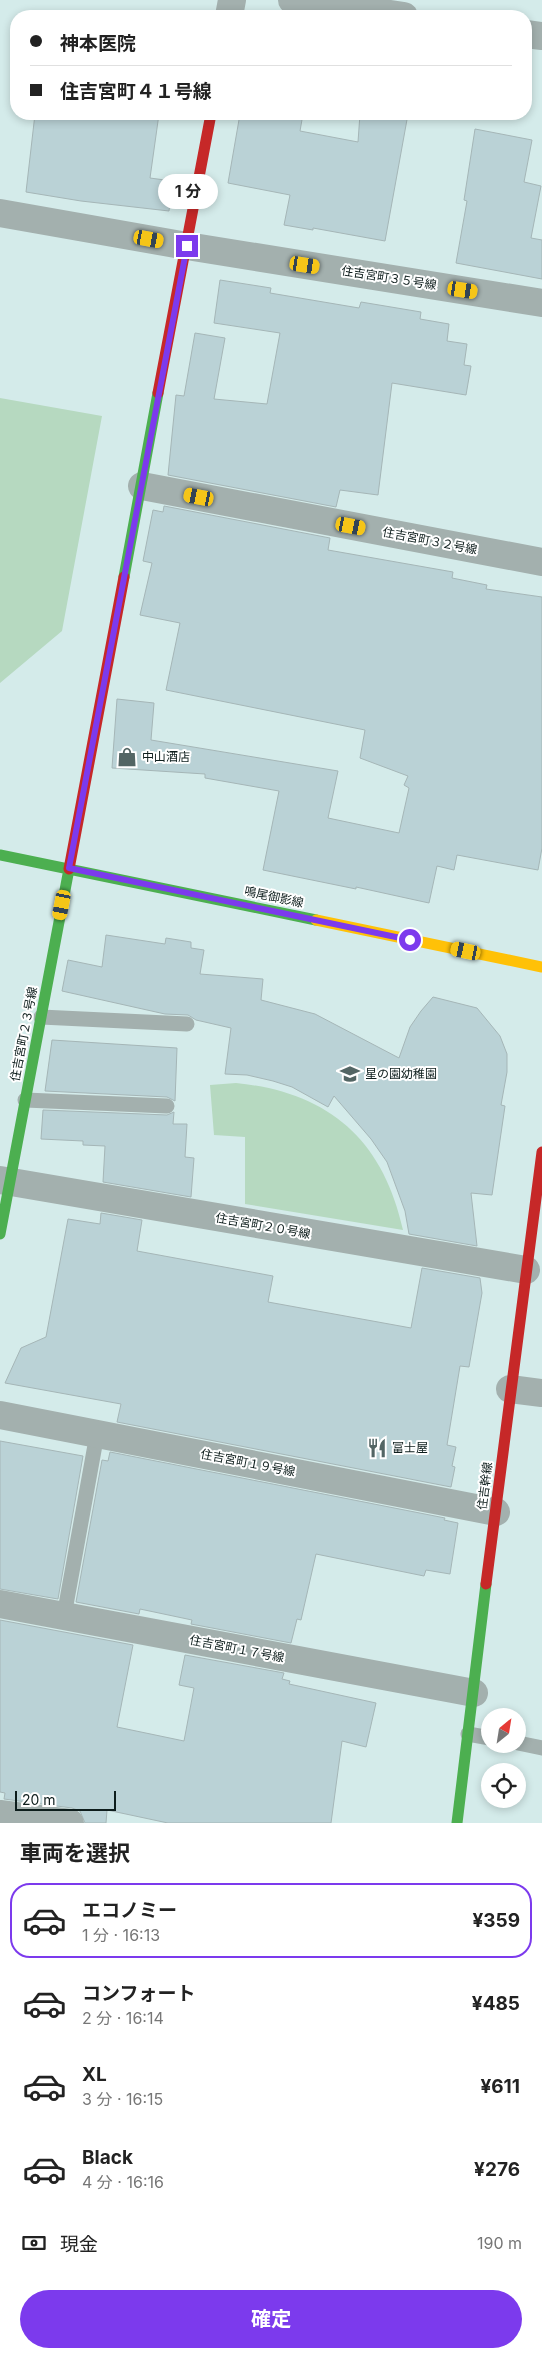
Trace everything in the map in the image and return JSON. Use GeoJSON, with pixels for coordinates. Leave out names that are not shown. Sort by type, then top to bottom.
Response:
{"type":"FeatureCollection","features":[{"type":"Feature","properties":{"kind":"street"},"geometry":{"type":"LineString","coordinates":[[292,0],[362,10]]}},
{"type":"Feature","properties":{"kind":"street","name":"住吉宮町２３号線"},"geometry":{"type":"LineString","coordinates":[[0,1234],[5,1181],[25,1100],[210,120]]}},
{"type":"Feature","properties":{"kind":"street","name":"住吉宮町３５号線"},"geometry":{"type":"LineString","coordinates":[[0,213],[187,246],[542,303]]}},
{"type":"Feature","properties":{"kind":"street","name":"住吉宮町３２号線"},"geometry":{"type":"LineString","coordinates":[[142,486],[542,562]]}},
{"type":"Feature","properties":{"kind":"street","name":"鳴尾御影線"},"geometry":{"type":"LineString","coordinates":[[0,855],[542,967]]}},
{"type":"Feature","properties":{"kind":"street","name":"住吉幹線"},"geometry":{"type":"LineString","coordinates":[[457,1823],[510,1389],[542,1152]]}},
{"type":"Feature","properties":{"kind":"street","name":"住吉宮町２０号線"},"geometry":{"type":"LineString","coordinates":[[5,1181],[526,1270]]}},
{"type":"Feature","properties":{"kind":"street"},"geometry":{"type":"LineString","coordinates":[[510,1389],[542,1393]]}},
{"type":"Feature","properties":{"kind":"street","name":"住吉宮町１９号線"},"geometry":{"type":"LineString","coordinates":[[0,1415],[496,1512]]}},
{"type":"Feature","properties":{"kind":"street","name":"住吉宮町１７号線"},"geometry":{"type":"LineString","coordinates":[[0,1604],[474,1693]]}},
{"type":"Feature","properties":{"kind":"street"},"geometry":{"type":"LineString","coordinates":[[0,1814],[70,1823]]}},
{"type":"Feature","properties":{"kind":"lane"},"geometry":{"type":"LineString","coordinates":[[41,1017],[187,1024]]}},
{"type":"Feature","properties":{"kind":"lane"},"geometry":{"type":"LineString","coordinates":[[25,1100],[167,1106]]}},
{"type":"Feature","properties":{"kind":"lane"},"geometry":{"type":"LineString","coordinates":[[64,1616],[97,1434]]}},
{"type":"Feature","properties":{"kind":"lane"},"geometry":{"type":"LineString","coordinates":[[468,1734],[481,1736]]}},
{"type":"Feature","properties":{"kind":"lane"},"geometry":{"type":"LineString","coordinates":[[526,1745],[542,1748]]}},
{"type":"Feature","properties":{"kind":"green space"},"geometry":{"type":"Polygon","coordinates":[[[0,398],[102,416],[62,631],[0,683],[0,398]]]}},
{"type":"Feature","properties":{"kind":"green space"},"geometry":{"type":"Polygon","coordinates":[[[236,1083],[269,1088],[298,1097],[324,1109],[346,1126],[366,1146],[381,1170],[394,1198],[403,1230],[245,1204],[245,1137],[214,1135],[210,1085],[236,1083]]]}},
{"type":"Feature","properties":{"kind":"building"},"geometry":{"type":"Polygon","coordinates":[[[34,120],[158,120],[150,178],[172,181],[169,211],[81,201],[26,192],[34,120]]]}},
{"type":"Feature","properties":{"kind":"building"},"geometry":{"type":"Polygon","coordinates":[[[239,120],[302,120],[300,131],[358,142],[360,120],[407,120],[385,241],[313,228],[313,230],[284,225],[290,195],[228,183],[239,120]]]}},
{"type":"Feature","properties":{"kind":"building"},"geometry":{"type":"Polygon","coordinates":[[[475,129],[532,140],[524,182],[541,186],[531,238],[542,240],[542,279],[456,263],[467,201],[464,200],[475,129]]]}},
{"type":"Feature","properties":{"kind":"building"},"geometry":{"type":"Polygon","coordinates":[[[220,280],[271,288],[270,293],[359,308],[361,302],[421,312],[420,319],[449,324],[447,341],[467,344],[464,365],[471,366],[466,395],[392,383],[378,495],[340,490],[336,507],[168,475],[176,395],[184,396],[195,333],[225,338],[214,399],[267,404],[280,333],[214,323],[220,280]]]}},
{"type":"Feature","properties":{"kind":"building"},"geometry":{"type":"Polygon","coordinates":[[[164,506],[330,538],[328,550],[453,572],[452,578],[487,585],[486,589],[542,597],[542,848],[538,870],[457,855],[454,870],[437,866],[429,903],[263,870],[279,791],[205,778],[205,774],[112,768],[117,699],[154,703],[151,740],[338,771],[328,818],[399,833],[409,788],[404,785],[408,776],[360,758],[365,730],[166,690],[180,623],[140,615],[152,563],[143,561],[153,510],[163,512],[164,506]]]}},
{"type":"Feature","properties":{"kind":"building"},"geometry":{"type":"Polygon","coordinates":[[[106,935],[165,944],[166,938],[191,942],[191,948],[204,950],[200,974],[263,979],[261,1000],[315,1014],[399,1058],[410,1027],[433,997],[477,1008],[500,1036],[507,1054],[507,1072],[501,1105],[505,1106],[492,1195],[471,1193],[477,1246],[409,1234],[405,1211],[387,1162],[371,1139],[334,1096],[328,1107],[292,1087],[247,1075],[225,1074],[231,1028],[196,1020],[188,1015],[165,1014],[62,991],[68,960],[102,967],[106,935]]]}},
{"type":"Feature","properties":{"kind":"building"},"geometry":{"type":"Polygon","coordinates":[[[52,1040],[177,1048],[175,1101],[167,1097],[45,1091],[52,1040]]]}},
{"type":"Feature","properties":{"kind":"building"},"geometry":{"type":"Polygon","coordinates":[[[43,1110],[167,1115],[174,1112],[173,1124],[187,1124],[185,1157],[194,1158],[191,1197],[103,1182],[105,1146],[83,1145],[83,1141],[41,1139],[43,1110]]]}},
{"type":"Feature","properties":{"kind":"building"},"geometry":{"type":"Polygon","coordinates":[[[101,1213],[142,1220],[137,1251],[273,1276],[268,1302],[411,1328],[422,1268],[480,1278],[482,1293],[469,1367],[460,1366],[447,1445],[456,1447],[452,1466],[455,1467],[451,1487],[117,1422],[121,1404],[5,1383],[21,1348],[46,1337],[68,1219],[100,1224],[101,1213]]]}},
{"type":"Feature","properties":{"kind":"building"},"geometry":{"type":"Polygon","coordinates":[[[0,1441],[83,1456],[58,1599],[0,1589],[0,1441]]]}},
{"type":"Feature","properties":{"kind":"building"},"geometry":{"type":"Polygon","coordinates":[[[110,1452],[445,1518],[444,1520],[458,1523],[450,1574],[426,1570],[424,1576],[316,1554],[301,1620],[297,1619],[291,1643],[191,1624],[192,1620],[140,1609],[139,1614],[76,1602],[102,1460],[108,1461],[110,1452]]]}},
{"type":"Feature","properties":{"kind":"building"},"geometry":{"type":"Polygon","coordinates":[[[0,1620],[133,1645],[117,1727],[184,1741],[194,1688],[179,1685],[185,1655],[284,1673],[282,1679],[290,1681],[289,1684],[376,1703],[366,1747],[342,1741],[331,1823],[168,1823],[107,1810],[106,1823],[85,1823],[80,1811],[72,1808],[4,1799],[5,1793],[0,1792],[0,1620]]]}},
{"type":"Feature","properties":{"kind":"traffic: fast"},"geometry":{"type":"LineString","coordinates":[[124,577],[158,393]]}},
{"type":"Feature","properties":{"kind":"traffic: fast"},"geometry":{"type":"LineString","coordinates":[[0,855],[316,920]]}},
{"type":"Feature","properties":{"kind":"traffic: fast"},"geometry":{"type":"LineString","coordinates":[[0,1234],[69,869]]}},
{"type":"Feature","properties":{"kind":"traffic: fast"},"geometry":{"type":"LineString","coordinates":[[457,1823],[486,1584]]}},
{"type":"Feature","properties":{"kind":"traffic: slow"},"geometry":{"type":"LineString","coordinates":[[316,920],[542,967]]}},
{"type":"Feature","properties":{"kind":"traffic: jam"},"geometry":{"type":"LineString","coordinates":[[158,393],[210,120]]}},
{"type":"Feature","properties":{"kind":"traffic: jam"},"geometry":{"type":"LineString","coordinates":[[69,869],[124,577]]}},
{"type":"Feature","properties":{"kind":"traffic: jam"},"geometry":{"type":"LineString","coordinates":[[486,1584],[542,1152]]}},
{"type":"Feature","properties":{"kind":"place","name":"中山酒店"},"geometry":{"type":"Point","coordinates":[127,757]}},
{"type":"Feature","properties":{"kind":"place","name":"星の園幼稚園"},"geometry":{"type":"Point","coordinates":[350,1074]}},
{"type":"Feature","properties":{"kind":"place","name":"富士屋"},"geometry":{"type":"Point","coordinates":[377,1448]}},
{"type":"Feature","properties":{"kind":"route"},"geometry":{"type":"LineString","coordinates":[[187,246],[69,868],[410,940]]}}]}
